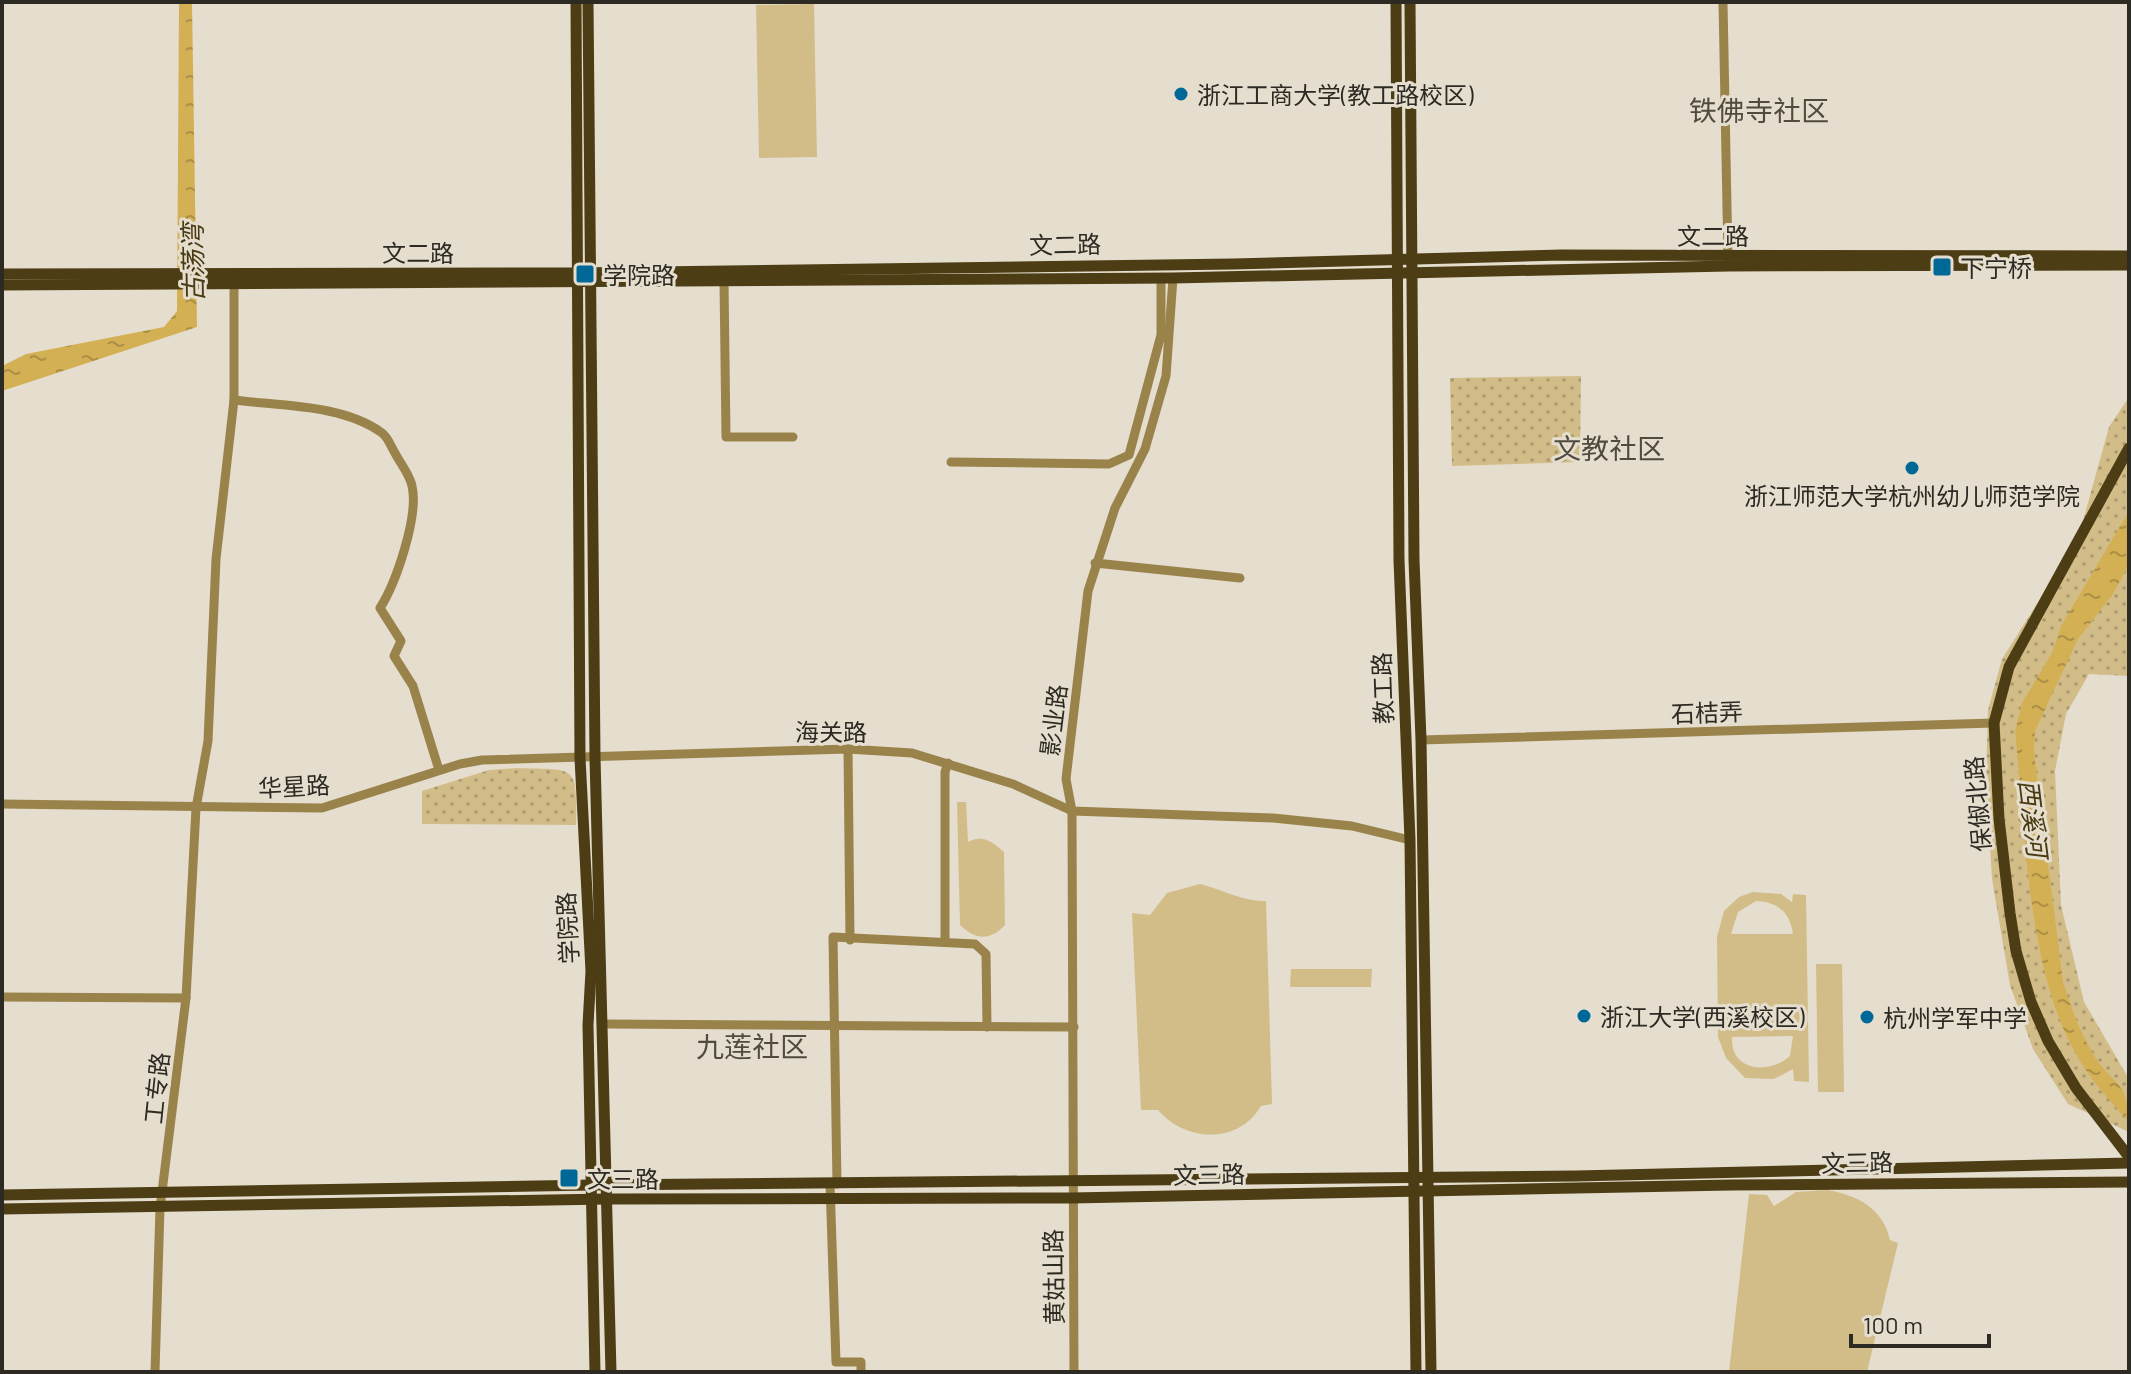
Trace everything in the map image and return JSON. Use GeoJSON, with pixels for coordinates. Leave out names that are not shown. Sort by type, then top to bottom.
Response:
{"type":"FeatureCollection","features":[{"type":"Feature","properties":{"kind":"main road","name":"学院路"},"geometry":{"type":"LineString","coordinates":[[576,2],[595,758],[605,1024],[611,1372]]}},
{"type":"Feature","properties":{"kind":"main road","name":"学院路"},"geometry":{"type":"LineString","coordinates":[[588,2],[580,758],[591,971],[588,1025],[594,1202],[595,1372]]}},
{"type":"Feature","properties":{"kind":"main road","name":"教工路"},"geometry":{"type":"LineString","coordinates":[[1396,2],[1399,560],[1410,840],[1416,1372]]}},
{"type":"Feature","properties":{"kind":"main road","name":"教工路"},"geometry":{"type":"LineString","coordinates":[[1410,2],[1414,560],[1421,740],[1431,1372]]}},
{"type":"Feature","properties":{"kind":"main road","name":"文二路"},"geometry":{"type":"LineString","coordinates":[[201,278],[234,283],[584,278],[1397,260],[1412,256],[2129,265]]}},
{"type":"Feature","properties":{"kind":"main road","name":"文二路"},"geometry":{"type":"LineString","coordinates":[[2,274],[724,281],[1167,278],[1414,274],[1728,261],[2129,256]]}},
{"type":"Feature","properties":{"kind":"main road","name":"文二路"},"geometry":{"type":"LineString","coordinates":[[2,285],[174,278]]}},
{"type":"Feature","properties":{"kind":"main road","name":"保俶北路"},"geometry":{"type":"LineString","coordinates":[[2129,448],[2009,667],[1994,723],[1998,803],[2010,913],[2016,951],[2031,1002],[2048,1041],[2076,1088],[2129,1157]]}},
{"type":"Feature","properties":{"kind":"main road","name":"文三路"},"geometry":{"type":"LineString","coordinates":[[2,1195],[593,1185],[1429,1177],[2129,1163]]}},
{"type":"Feature","properties":{"kind":"main road","name":"文三路"},"geometry":{"type":"LineString","coordinates":[[2,1209],[594,1202],[607,1199],[1072,1198],[1731,1185],[2129,1182]]}},
{"type":"Feature","properties":{"kind":"street"},"geometry":{"type":"LineString","coordinates":[[1723,2],[1728,261]]}},
{"type":"Feature","properties":{"kind":"street"},"geometry":{"type":"LineString","coordinates":[[951,462],[1109,464],[1129,455],[1161,335],[1167,278]]}},
{"type":"Feature","properties":{"kind":"street","name":"影业路"},"geometry":{"type":"LineString","coordinates":[[1073,1181],[1072,811],[1066,779],[1095,563],[1115,508],[1145,449],[1166,376],[1167,278]]}},
{"type":"Feature","properties":{"kind":"street"},"geometry":{"type":"LineString","coordinates":[[724,281],[726,437],[793,437]]}},
{"type":"Feature","properties":{"kind":"street","name":"工专路"},"geometry":{"type":"LineString","coordinates":[[155,1372],[160,1208],[186,998],[196,808],[208,741],[216,559],[234,400],[234,283]]}},
{"type":"Feature","properties":{"kind":"street"},"geometry":{"type":"LineString","coordinates":[[234,400],[331,413],[363,424],[384,434],[398,458],[412,486],[410,514],[394,585],[380,608],[401,641],[394,656],[413,686],[439,770]]}},
{"type":"Feature","properties":{"kind":"street"},"geometry":{"type":"LineString","coordinates":[[1095,563],[1240,578]]}},
{"type":"Feature","properties":{"kind":"street","name":"石桔弄"},"geometry":{"type":"LineString","coordinates":[[1421,740],[1994,723]]}},
{"type":"Feature","properties":{"kind":"street"},"geometry":{"type":"LineString","coordinates":[[848,749],[850,940]]}},
{"type":"Feature","properties":{"kind":"street","name":"海关路"},"geometry":{"type":"LineString","coordinates":[[580,758],[848,749],[912,753],[1013,784],[1072,811]]}},
{"type":"Feature","properties":{"kind":"street","name":"华星路"},"geometry":{"type":"LineString","coordinates":[[2,804],[322,808],[439,770],[482,760],[580,758]]}},
{"type":"Feature","properties":{"kind":"street"},"geometry":{"type":"LineString","coordinates":[[945,942],[945,772],[948,763]]}},
{"type":"Feature","properties":{"kind":"street"},"geometry":{"type":"LineString","coordinates":[[1072,811],[1273,818],[1352,826],[1410,840]]}},
{"type":"Feature","properties":{"kind":"street"},"geometry":{"type":"LineString","coordinates":[[861,1372],[861,1362],[836,1362],[830,1198],[834,1184],[836,1023],[833,937],[975,944],[986,954],[987,1027]]}},
{"type":"Feature","properties":{"kind":"street"},"geometry":{"type":"LineString","coordinates":[[2,997],[186,998]]}},
{"type":"Feature","properties":{"kind":"street"},"geometry":{"type":"LineString","coordinates":[[605,1024],[836,1023],[1074,1027]]}},
{"type":"Feature","properties":{"kind":"street","name":"黄姑山路"},"geometry":{"type":"LineString","coordinates":[[1073,1181],[1074,1372]]}},
{"type":"Feature","properties":{"kind":"shaded area"},"geometry":{"type":"Polygon","coordinates":[[[814,4],[817,157],[759,158],[756,5],[814,4]]]}},
{"type":"Feature","properties":{"kind":"shaded area"},"geometry":{"type":"Polygon","coordinates":[[[1581,376],[1580,462],[1452,466],[1450,378],[1581,376]]]}},
{"type":"Feature","properties":{"kind":"shaded area"},"geometry":{"type":"Polygon","coordinates":[[[2129,397],[2129,676],[2089,674],[2066,714],[2055,771],[2061,905],[2084,1002],[2129,1079],[2129,1132],[2068,1104],[2033,1049],[2010,985],[1992,879],[1986,780],[1988,710],[2002,659],[2078,539],[2109,427],[2129,397]]]}},
{"type":"Feature","properties":{"kind":"shaded area"},"geometry":{"type":"Polygon","coordinates":[[[552,769],[569,774],[576,791],[576,825],[422,824],[422,791],[489,770],[552,769]]]}},
{"type":"Feature","properties":{"kind":"shaded area"},"geometry":{"type":"Polygon","coordinates":[[[957,802],[966,802],[968,842],[987,840],[1004,852],[1005,925],[988,936],[977,936],[960,925],[957,802]]]}},
{"type":"Feature","properties":{"kind":"shaded area"},"geometry":{"type":"Polygon","coordinates":[[[1200,884],[1240,897],[1266,901],[1272,1104],[1261,1106],[1239,1128],[1211,1135],[1182,1128],[1158,1110],[1141,1110],[1132,913],[1150,915],[1167,893],[1200,884]]]}},
{"type":"Feature","properties":{"kind":"shaded area"},"geometry":{"type":"Polygon","coordinates":[[[1753,892],[1781,894],[1792,902],[1793,894],[1806,895],[1809,1082],[1794,1081],[1793,1069],[1774,1079],[1745,1078],[1726,1058],[1718,1037],[1717,937],[1724,911],[1739,897],[1753,892]],[[1756,901],[1738,912],[1731,934],[1793,934],[1782,910],[1771,903],[1756,901]],[[1793,1036],[1732,1037],[1733,1048],[1744,1063],[1772,1066],[1790,1056],[1793,1036]]]}},
{"type":"Feature","properties":{"kind":"shaded area"},"geometry":{"type":"Polygon","coordinates":[[[1816,964],[1842,964],[1844,1092],[1818,1092],[1816,964]]]}},
{"type":"Feature","properties":{"kind":"shaded area"},"geometry":{"type":"Polygon","coordinates":[[[1291,969],[1372,969],[1371,987],[1290,987],[1291,969]]]}},
{"type":"Feature","properties":{"kind":"shaded area"},"geometry":{"type":"Polygon","coordinates":[[[1827,1190],[1849,1195],[1867,1205],[1881,1219],[1890,1240],[1898,1243],[1867,1372],[1729,1372],[1749,1194],[1767,1195],[1774,1206],[1796,1192],[1827,1190]]]}},
{"type":"Feature","properties":{"kind":"water","name":"古荡湾"},"geometry":{"type":"Polygon","coordinates":[[[179,2],[192,2],[197,327],[2,391],[2,366],[26,354],[164,327],[177,311],[179,2]]]}},
{"type":"Feature","properties":{"kind":"water","name":"西溪河"},"geometry":{"type":"Polygon","coordinates":[[[2129,511],[2129,564],[2113,594],[2078,639],[2035,731],[2034,752],[2063,982],[2087,1044],[2126,1098],[2129,1122],[2099,1087],[2073,1049],[2046,977],[2030,894],[2015,731],[2022,703],[2052,653],[2061,626],[2129,511]]]}},
{"type":"Feature","properties":{"kind":"place","name":"浙江工商大学(教工路校区)"},"geometry":{"type":"Point","coordinates":[1181,94]}},
{"type":"Feature","properties":{"kind":"place","name":"下宁桥"},"geometry":{"type":"Point","coordinates":[1942,267]}},
{"type":"Feature","properties":{"kind":"place","name":"学院路"},"geometry":{"type":"Point","coordinates":[585,274]}},
{"type":"Feature","properties":{"kind":"place","name":"浙江师范大学杭州幼儿师范学院"},"geometry":{"type":"Point","coordinates":[1912,468]}},
{"type":"Feature","properties":{"kind":"place","name":"浙江大学(西溪校区)"},"geometry":{"type":"Point","coordinates":[1584,1016]}},
{"type":"Feature","properties":{"kind":"place","name":"杭州学军中学"},"geometry":{"type":"Point","coordinates":[1867,1017]}},
{"type":"Feature","properties":{"kind":"place","name":"文三路"},"geometry":{"type":"Point","coordinates":[569,1178]}},
{"type":"Feature","properties":{"kind":"district","name":"铁佛寺社区"},"geometry":{"type":"Point","coordinates":[1759,110]}},
{"type":"Feature","properties":{"kind":"district","name":"文教社区"},"geometry":{"type":"Point","coordinates":[1609,448]}},
{"type":"Feature","properties":{"kind":"district","name":"九莲社区"},"geometry":{"type":"Point","coordinates":[752,1046]}}]}
